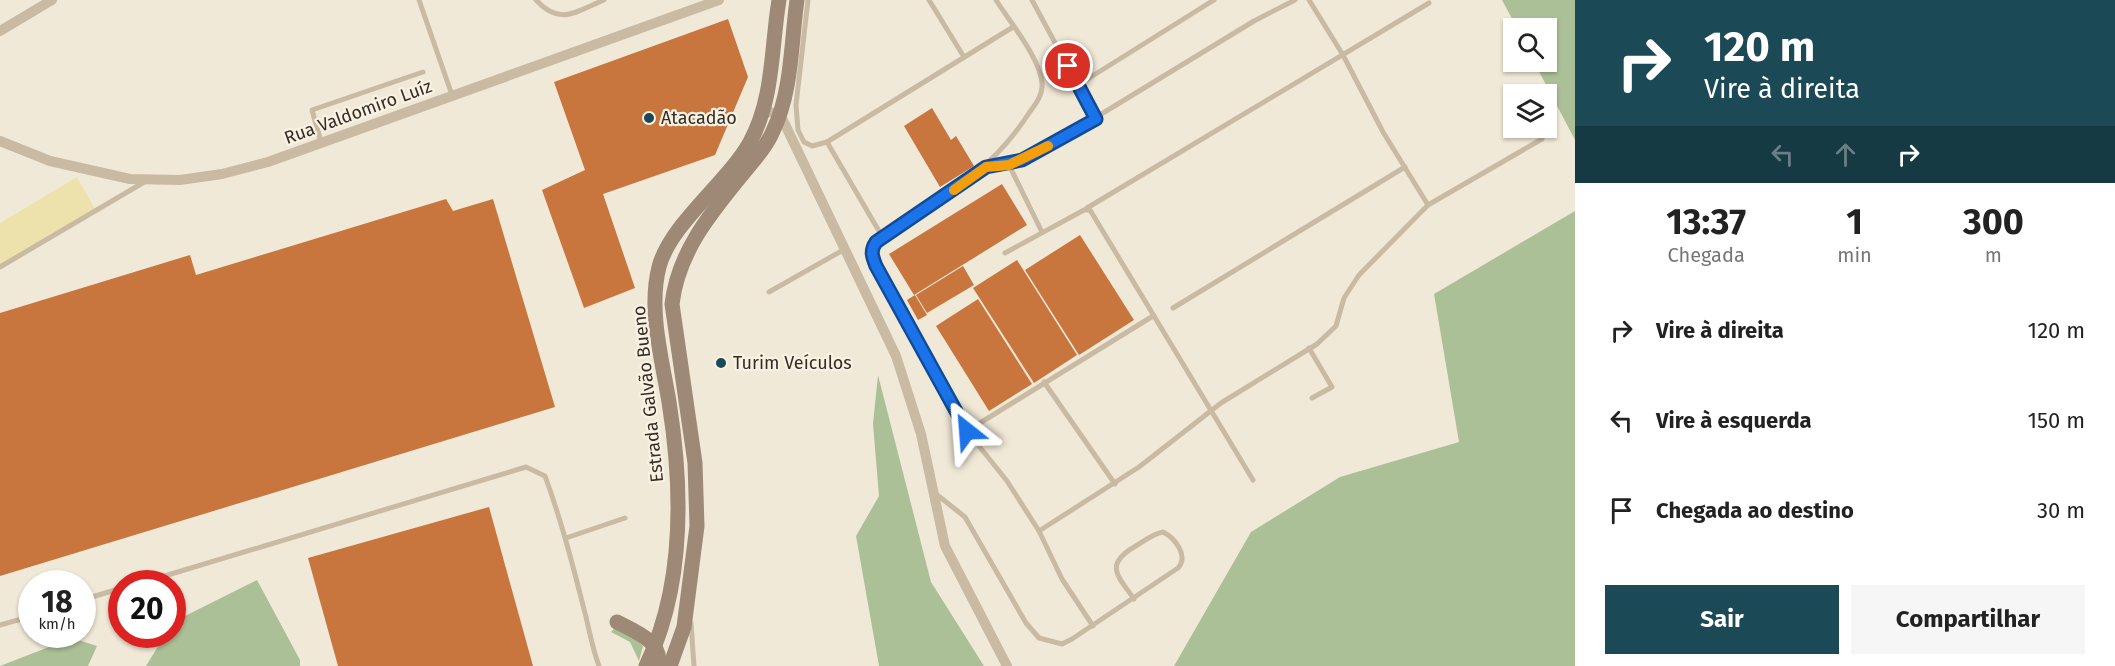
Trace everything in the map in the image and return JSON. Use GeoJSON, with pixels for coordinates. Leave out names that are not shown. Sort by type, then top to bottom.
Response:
{"type":"FeatureCollection","features":[{"type":"Feature","properties":{"kind":"main road","name":"Estrada Galvão Bueno"},"geometry":{"type":"LineString","coordinates":[[646,666],[654,646],[672,580],[679,506],[672,419],[657,331],[659,266],[684,224],[724,178],[750,142],[764,111],[779,0]]}},
{"type":"Feature","properties":{"kind":"main road","name":"Estrada Galvão Bueno"},"geometry":{"type":"LineString","coordinates":[[670,666],[684,627],[697,526],[695,463],[674,331],[672,304],[675,280],[682,259],[695,237],[760,153],[773,132],[780,114],[797,0]]}},
{"type":"Feature","properties":{"kind":"main road"},"geometry":{"type":"LineString","coordinates":[[617,622],[641,635],[654,646],[659,654],[658,666]]}},
{"type":"Feature","properties":{"kind":"street"},"geometry":{"type":"LineString","coordinates":[[0,31],[52,0]]}},
{"type":"Feature","properties":{"kind":"street","name":"Rua Valdomiro Luíz"},"geometry":{"type":"LineString","coordinates":[[0,141],[51,161],[130,180],[222,174],[268,162],[719,0]]}},
{"type":"Feature","properties":{"kind":"street"},"geometry":{"type":"LineString","coordinates":[[764,111],[780,114],[896,356],[921,434],[945,546],[1007,666]]}},
{"type":"Feature","properties":{"kind":"lane"},"geometry":{"type":"LineString","coordinates":[[419,0],[452,95]]}},
{"type":"Feature","properties":{"kind":"lane"},"geometry":{"type":"LineString","coordinates":[[536,0],[553,15],[564,16],[604,0]]}},
{"type":"Feature","properties":{"kind":"lane"},"geometry":{"type":"LineString","coordinates":[[808,0],[796,122],[800,136],[807,145],[815,146],[826,142],[1013,27]]}},
{"type":"Feature","properties":{"kind":"lane"},"geometry":{"type":"LineString","coordinates":[[929,0],[964,57]]}},
{"type":"Feature","properties":{"kind":"lane"},"geometry":{"type":"LineString","coordinates":[[996,0],[1041,77],[1042,87],[1039,98],[1013,137],[986,167],[883,237],[872,248],[872,255],[967,431],[1006,482],[1039,531],[1062,579],[1093,626]]}},
{"type":"Feature","properties":{"kind":"lane"},"geometry":{"type":"LineString","coordinates":[[1032,0],[1096,119]]}},
{"type":"Feature","properties":{"kind":"lane"},"geometry":{"type":"LineString","coordinates":[[1078,85],[1214,0]]}},
{"type":"Feature","properties":{"kind":"lane"},"geometry":{"type":"LineString","coordinates":[[986,167],[1009,165],[1039,152],[1254,21],[1295,0]]}},
{"type":"Feature","properties":{"kind":"lane"},"geometry":{"type":"LineString","coordinates":[[1310,0],[1428,205]]}},
{"type":"Feature","properties":{"kind":"lane"},"geometry":{"type":"LineString","coordinates":[[1005,253],[1087,208],[1429,3]]}},
{"type":"Feature","properties":{"kind":"lane"},"geometry":{"type":"LineString","coordinates":[[321,142],[312,110],[423,72]]}},
{"type":"Feature","properties":{"kind":"lane"},"geometry":{"type":"LineString","coordinates":[[1039,531],[1115,484],[1212,409],[1309,348],[1336,326],[1344,298],[1359,275],[1428,205],[1542,139]]}},
{"type":"Feature","properties":{"kind":"lane"},"geometry":{"type":"LineString","coordinates":[[826,142],[883,237]]}},
{"type":"Feature","properties":{"kind":"lane"},"geometry":{"type":"LineString","coordinates":[[1009,165],[1042,232]]}},
{"type":"Feature","properties":{"kind":"lane"},"geometry":{"type":"LineString","coordinates":[[1173,308],[1404,166]]}},
{"type":"Feature","properties":{"kind":"lane"},"geometry":{"type":"LineString","coordinates":[[0,267],[148,180]]}},
{"type":"Feature","properties":{"kind":"lane"},"geometry":{"type":"LineString","coordinates":[[1087,208],[1212,409],[1253,480]]}},
{"type":"Feature","properties":{"kind":"lane"},"geometry":{"type":"LineString","coordinates":[[769,292],[844,249]]}},
{"type":"Feature","properties":{"kind":"lane"},"geometry":{"type":"LineString","coordinates":[[967,431],[1153,316]]}},
{"type":"Feature","properties":{"kind":"lane"},"geometry":{"type":"LineString","coordinates":[[1309,348],[1332,387],[1312,398]]}},
{"type":"Feature","properties":{"kind":"lane"},"geometry":{"type":"LineString","coordinates":[[1044,382],[1115,484]]}},
{"type":"Feature","properties":{"kind":"lane"},"geometry":{"type":"LineString","coordinates":[[184,570],[526,467],[545,476],[566,538],[590,644],[599,666]]}},
{"type":"Feature","properties":{"kind":"lane"},"geometry":{"type":"LineString","coordinates":[[932,491],[965,517],[1026,623],[1039,638],[1062,644],[1134,599],[1182,564],[1182,554],[1170,535],[1163,532],[1119,556],[1115,565],[1118,574],[1134,599]]}},
{"type":"Feature","properties":{"kind":"lane"},"geometry":{"type":"LineString","coordinates":[[566,538],[625,518]]}},
{"type":"Feature","properties":{"kind":"lane"},"geometry":{"type":"LineString","coordinates":[[688,601],[694,666]]}},
{"type":"Feature","properties":{"kind":"lane"},"geometry":{"type":"LineString","coordinates":[[0,625],[18,619]]}},
{"type":"Feature","properties":{"kind":"green space"},"geometry":{"type":"Polygon","coordinates":[[[1502,0],[1575,0],[1575,140],[1557,106],[1557,84],[1546,84],[1539,72],[1557,72],[1557,18],[1512,18],[1502,0]]]}},
{"type":"Feature","properties":{"kind":"green space"},"geometry":{"type":"Polygon","coordinates":[[[1575,211],[1575,666],[1174,666],[1251,532],[1340,477],[1459,442],[1434,294],[1575,211]]]}},
{"type":"Feature","properties":{"kind":"green space"},"geometry":{"type":"Polygon","coordinates":[[[878,375],[931,582],[984,666],[879,666],[856,536],[879,496],[873,424],[878,375]]]}},
{"type":"Feature","properties":{"kind":"green space"},"geometry":{"type":"Polygon","coordinates":[[[257,580],[300,660],[300,666],[146,666],[157,648],[186,648],[186,616],[257,580]]]}},
{"type":"Feature","properties":{"kind":"green space"},"geometry":{"type":"Polygon","coordinates":[[[614,629],[632,636],[643,646],[639,661],[630,642],[611,632],[614,629]]]}},
{"type":"Feature","properties":{"kind":"green space"},"geometry":{"type":"Polygon","coordinates":[[[97,646],[88,666],[0,666],[46,648],[96,648],[97,646]]]}},
{"type":"Feature","properties":{"kind":"sand"},"geometry":{"type":"Polygon","coordinates":[[[77,177],[96,211],[0,264],[0,223],[77,177]]]}},
{"type":"Feature","properties":{"kind":"building","name":"Atacadão"},"geometry":{"type":"Polygon","coordinates":[[[728,19],[748,77],[715,155],[603,194],[635,288],[584,308],[542,190],[585,170],[554,82],[728,19]]]}},
{"type":"Feature","properties":{"kind":"building"},"geometry":{"type":"Polygon","coordinates":[[[932,108],[951,140],[956,136],[974,166],[940,187],[904,126],[932,108]]]}},
{"type":"Feature","properties":{"kind":"building"},"geometry":{"type":"Polygon","coordinates":[[[1002,184],[1027,225],[914,295],[889,254],[1002,184]]]}},
{"type":"Feature","properties":{"kind":"building"},"geometry":{"type":"Polygon","coordinates":[[[446,199],[453,211],[493,199],[555,407],[0,576],[0,313],[190,255],[196,275],[446,199]]]}},
{"type":"Feature","properties":{"kind":"building"},"geometry":{"type":"Polygon","coordinates":[[[1080,235],[1134,320],[1079,355],[1025,270],[1080,235]]]}},
{"type":"Feature","properties":{"kind":"building"},"geometry":{"type":"Polygon","coordinates":[[[1017,260],[1077,355],[1034,383],[973,288],[1017,260]]]}},
{"type":"Feature","properties":{"kind":"building"},"geometry":{"type":"Polygon","coordinates":[[[963,266],[974,285],[927,313],[916,295],[963,266]]]}},
{"type":"Feature","properties":{"kind":"building"},"geometry":{"type":"Polygon","coordinates":[[[915,295],[927,315],[918,320],[907,300],[915,295]]]}},
{"type":"Feature","properties":{"kind":"building"},"geometry":{"type":"Polygon","coordinates":[[[978,299],[1032,384],[989,411],[936,326],[978,299]]]}},
{"type":"Feature","properties":{"kind":"building"},"geometry":{"type":"Polygon","coordinates":[[[489,507],[533,666],[338,666],[308,558],[489,507]]]}},
{"type":"Feature","properties":{"kind":"slow traffic"},"geometry":{"type":"LineString","coordinates":[[954,190],[986,167],[1009,165],[1048,146]]}},
{"type":"Feature","properties":{"kind":"place","name":"Atacadão"},"geometry":{"type":"Point","coordinates":[649,118]}},
{"type":"Feature","properties":{"kind":"place","name":"Turim Veículos"},"geometry":{"type":"Point","coordinates":[721,363]}},
{"type":"Feature","properties":{"kind":"route"},"geometry":{"type":"LineString","coordinates":[[967,431],[940,378],[876,266],[872,248],[876,242],[986,167],[1009,165],[1022,160],[1096,119],[1068,66]]}}]}
